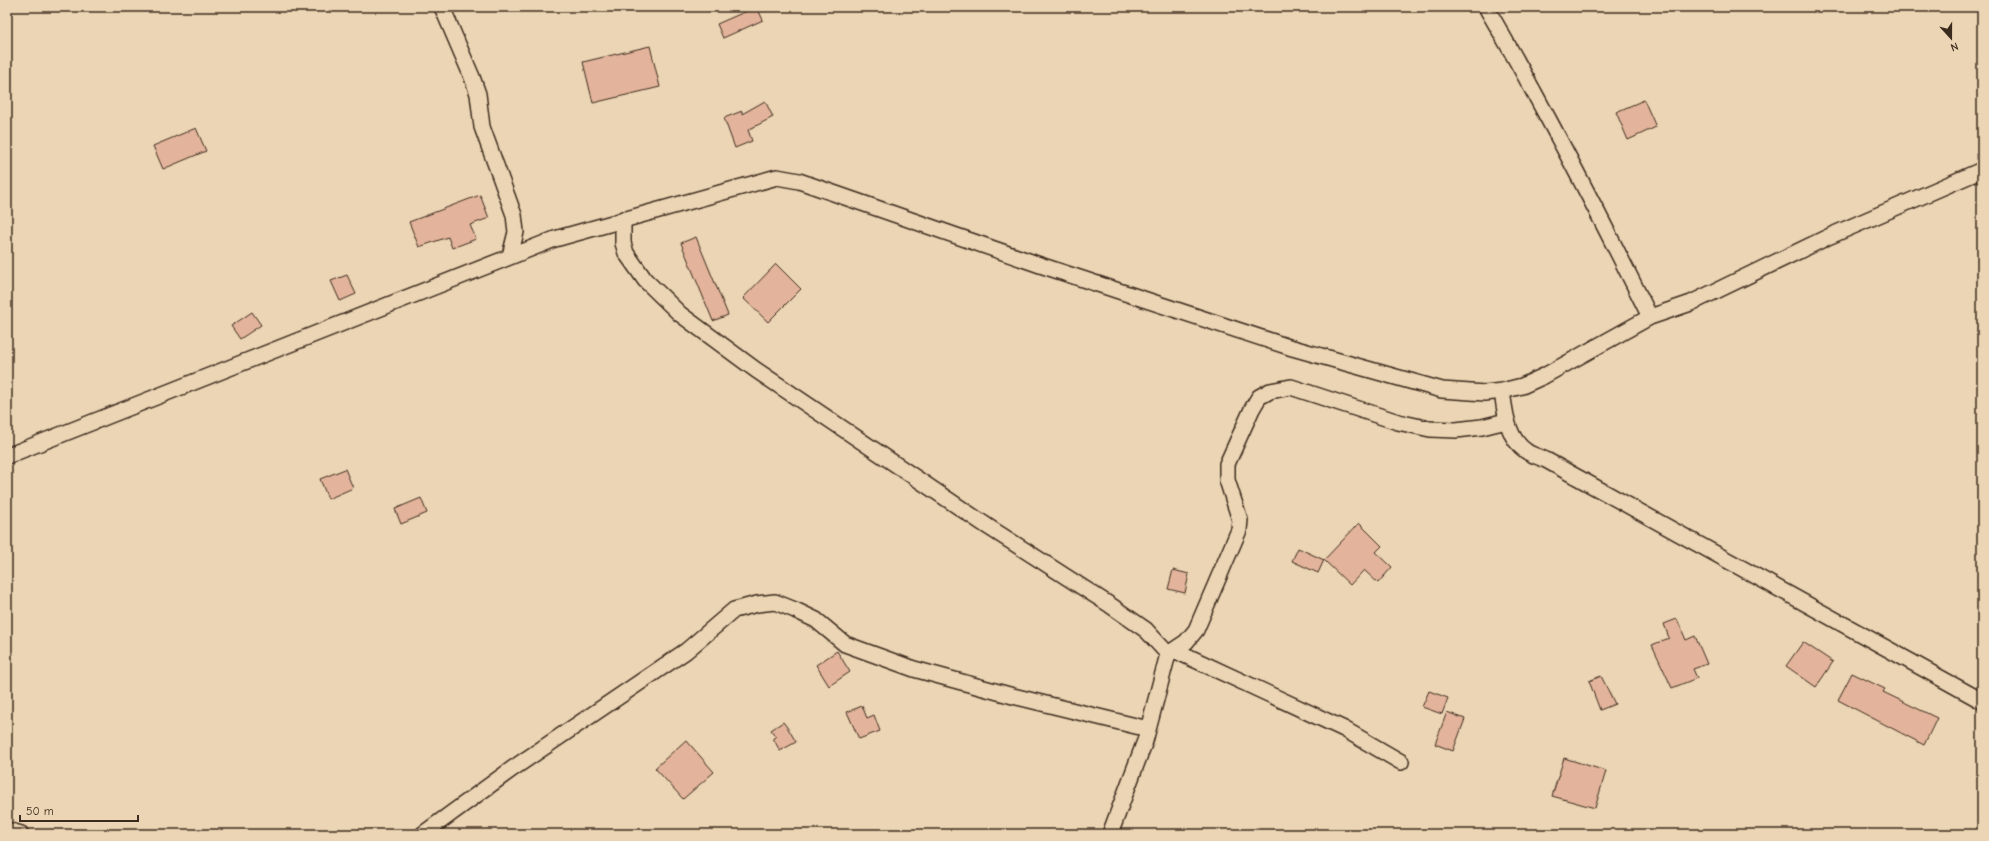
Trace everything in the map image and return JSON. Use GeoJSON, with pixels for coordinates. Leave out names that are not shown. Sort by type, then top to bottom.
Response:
{"type":"FeatureCollection","features":[{"type":"Feature","properties":{"kind":"street"},"geometry":{"type":"LineString","coordinates":[[442,7],[478,94],[482,127],[514,215],[516,232],[510,256]]}},
{"type":"Feature","properties":{"kind":"street"},"geometry":{"type":"LineString","coordinates":[[1486,7],[1520,65],[1587,190],[1650,317]]}},
{"type":"Feature","properties":{"kind":"street"},"geometry":{"type":"LineString","coordinates":[[7,456],[554,238],[777,177],[786,177],[1040,265],[1289,347],[1442,390],[1485,393],[1522,386],[1544,376],[1650,317],[1691,303],[1830,236],[1982,170]]}},
{"type":"Feature","properties":{"kind":"street"},"geometry":{"type":"LineString","coordinates":[[623,220],[622,239],[626,253],[645,280],[680,314],[756,370],[987,526],[1110,605],[1146,630],[1172,653],[1344,729],[1401,762]]}},
{"type":"Feature","properties":{"kind":"street"},"geometry":{"type":"LineString","coordinates":[[1110,834],[1148,729],[1172,653],[1196,630],[1239,530],[1240,520],[1227,480],[1227,464],[1252,409],[1259,398],[1275,390],[1291,387],[1398,422],[1430,429],[1456,430],[1482,427],[1506,421]]}},
{"type":"Feature","properties":{"kind":"street"},"geometry":{"type":"LineString","coordinates":[[1502,391],[1506,421],[1515,438],[1526,451],[1546,460],[1982,701]]}},
{"type":"Feature","properties":{"kind":"street"},"geometry":{"type":"LineString","coordinates":[[423,834],[512,769],[686,651],[734,610],[757,604],[775,602],[795,610],[816,620],[845,644],[914,669],[1021,698],[1148,729]]}},
{"type":"Feature","properties":{"kind":"street"},"geometry":{"type":"LineString","coordinates":[[7,830],[20,834]]}},
{"type":"Feature","properties":{"kind":"building"},"geometry":{"type":"Polygon","coordinates":[[[756,7],[763,20],[723,38],[717,24],[756,7]]]}},
{"type":"Feature","properties":{"kind":"building"},"geometry":{"type":"Polygon","coordinates":[[[650,46],[660,87],[593,103],[583,62],[650,46]]]}},
{"type":"Feature","properties":{"kind":"building"},"geometry":{"type":"Polygon","coordinates":[[[1644,100],[1656,127],[1628,140],[1616,112],[1644,100]]]}},
{"type":"Feature","properties":{"kind":"building"},"geometry":{"type":"Polygon","coordinates":[[[765,101],[773,117],[748,130],[752,141],[735,148],[724,118],[742,111],[742,114],[765,101]]]}},
{"type":"Feature","properties":{"kind":"building"},"geometry":{"type":"Polygon","coordinates":[[[196,128],[206,151],[163,169],[153,146],[196,128]]]}},
{"type":"Feature","properties":{"kind":"building"},"geometry":{"type":"Polygon","coordinates":[[[480,195],[489,218],[470,225],[476,239],[452,248],[448,237],[419,247],[409,222],[480,195]]]}},
{"type":"Feature","properties":{"kind":"building"},"geometry":{"type":"Polygon","coordinates":[[[696,237],[728,315],[713,321],[681,243],[696,237]]]}},
{"type":"Feature","properties":{"kind":"building"},"geometry":{"type":"Polygon","coordinates":[[[776,264],[801,289],[768,322],[743,298],[776,264]]]}},
{"type":"Feature","properties":{"kind":"building"},"geometry":{"type":"Polygon","coordinates":[[[347,275],[356,294],[340,301],[331,281],[347,275]]]}},
{"type":"Feature","properties":{"kind":"building"},"geometry":{"type":"Polygon","coordinates":[[[252,312],[261,325],[240,339],[231,326],[252,312]]]}},
{"type":"Feature","properties":{"kind":"building"},"geometry":{"type":"Polygon","coordinates":[[[345,469],[353,488],[328,499],[320,479],[345,469]]]}},
{"type":"Feature","properties":{"kind":"building"},"geometry":{"type":"Polygon","coordinates":[[[421,498],[427,513],[401,524],[395,509],[421,498]]]}},
{"type":"Feature","properties":{"kind":"building"},"geometry":{"type":"Polygon","coordinates":[[[1359,523],[1382,546],[1376,552],[1392,567],[1378,583],[1364,570],[1350,585],[1324,560],[1359,523]]]}},
{"type":"Feature","properties":{"kind":"building"},"geometry":{"type":"Polygon","coordinates":[[[1298,548],[1324,560],[1318,573],[1292,561],[1298,548]]]}},
{"type":"Feature","properties":{"kind":"building"},"geometry":{"type":"Polygon","coordinates":[[[1173,570],[1189,574],[1185,593],[1168,589],[1173,570]]]}},
{"type":"Feature","properties":{"kind":"building"},"geometry":{"type":"Polygon","coordinates":[[[1677,619],[1686,640],[1695,636],[1707,664],[1693,669],[1697,678],[1672,688],[1652,645],[1669,638],[1664,624],[1677,619]]]}},
{"type":"Feature","properties":{"kind":"building"},"geometry":{"type":"Polygon","coordinates":[[[1803,642],[1833,662],[1816,687],[1786,666],[1803,642]]]}},
{"type":"Feature","properties":{"kind":"building"},"geometry":{"type":"Polygon","coordinates":[[[837,651],[850,672],[829,686],[816,665],[837,651]]]}},
{"type":"Feature","properties":{"kind":"building"},"geometry":{"type":"Polygon","coordinates":[[[1852,673],[1885,689],[1883,692],[1937,718],[1924,745],[1838,700],[1852,673]]]}},
{"type":"Feature","properties":{"kind":"building"},"geometry":{"type":"Polygon","coordinates":[[[1601,676],[1615,704],[1600,710],[1589,681],[1601,676]]]}},
{"type":"Feature","properties":{"kind":"building"},"geometry":{"type":"Polygon","coordinates":[[[1429,691],[1448,698],[1442,714],[1422,707],[1429,691]]]}},
{"type":"Feature","properties":{"kind":"building"},"geometry":{"type":"Polygon","coordinates":[[[862,706],[867,718],[874,715],[880,731],[859,739],[847,712],[862,706]]]}},
{"type":"Feature","properties":{"kind":"building"},"geometry":{"type":"Polygon","coordinates":[[[1447,712],[1465,719],[1453,751],[1435,744],[1447,712]]]}},
{"type":"Feature","properties":{"kind":"building"},"geometry":{"type":"Polygon","coordinates":[[[783,722],[796,742],[780,751],[773,738],[776,737],[771,730],[783,722]]]}},
{"type":"Feature","properties":{"kind":"building"},"geometry":{"type":"Polygon","coordinates":[[[686,740],[714,772],[683,799],[655,768],[686,740]]]}},
{"type":"Feature","properties":{"kind":"building"},"geometry":{"type":"Polygon","coordinates":[[[1564,758],[1606,771],[1595,808],[1552,796],[1564,758]]]}}]}
